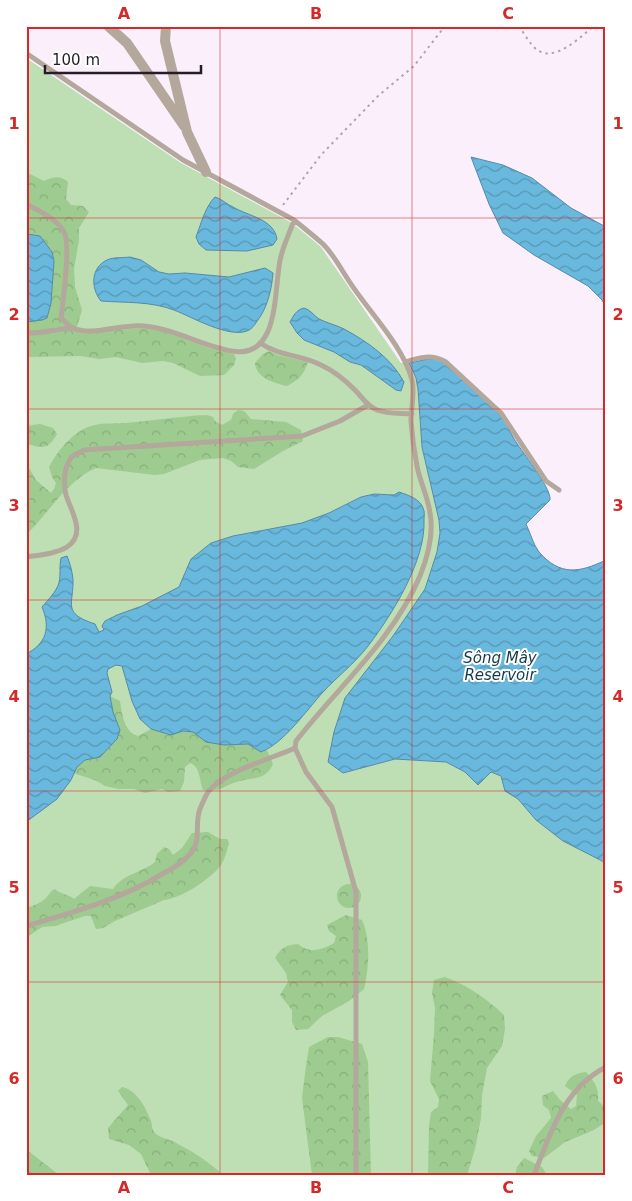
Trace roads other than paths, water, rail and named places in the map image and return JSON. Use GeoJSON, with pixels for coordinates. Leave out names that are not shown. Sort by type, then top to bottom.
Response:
{"type":"FeatureCollection","features":[{"type":"Feature","properties":{"kind":"street"},"geometry":{"type":"LineString","coordinates":[[108,26],[127,43],[188,132]]}},
{"type":"Feature","properties":{"kind":"street"},"geometry":{"type":"LineString","coordinates":[[166,26],[165,41],[188,132],[206,172]]}},
{"type":"Feature","properties":{"kind":"lane"},"geometry":{"type":"LineString","coordinates":[[26,53],[183,160],[294,220],[324,245],[405,362],[412,381],[413,442],[417,467],[430,513],[431,534],[428,553],[420,576],[403,609],[362,663],[296,741],[296,748],[306,772],[332,807],[356,892],[356,1175]]}},
{"type":"Feature","properties":{"kind":"lane"},"geometry":{"type":"LineString","coordinates":[[26,204],[56,222],[66,233],[67,258],[61,318],[72,328]]}},
{"type":"Feature","properties":{"kind":"lane"},"geometry":{"type":"LineString","coordinates":[[26,333],[37,334],[54,329],[72,328],[84,331],[142,325],[162,328],[212,347],[234,352],[250,351],[260,343],[268,332],[272,320],[280,257],[294,220]]}},
{"type":"Feature","properties":{"kind":"lane"},"geometry":{"type":"LineString","coordinates":[[260,343],[277,353],[295,356],[322,365],[356,390],[368,405],[376,410],[412,414]]}},
{"type":"Feature","properties":{"kind":"lane"},"geometry":{"type":"LineString","coordinates":[[405,362],[428,356],[438,357],[446,362],[507,420],[546,481],[550,486],[559,490]]}},
{"type":"Feature","properties":{"kind":"lane"},"geometry":{"type":"LineString","coordinates":[[26,557],[61,550],[69,546],[76,537],[77,521],[64,486],[66,469],[72,457],[84,450],[302,436],[340,421],[368,405]]}},
{"type":"Feature","properties":{"kind":"lane"},"geometry":{"type":"LineString","coordinates":[[26,926],[103,903],[155,879],[177,866],[191,854],[197,844],[199,811],[208,792],[220,781],[235,773],[296,748]]}},
{"type":"Feature","properties":{"kind":"lane"},"geometry":{"type":"LineString","coordinates":[[534,1175],[555,1122],[564,1105],[597,1072],[606,1067]]}},
{"type":"Feature","properties":{"kind":"lane"},"geometry":{"type":"LineString","coordinates":[[26,1172],[31,1175]]}},
{"type":"Feature","properties":{"kind":"water"},"geometry":{"type":"Polygon","coordinates":[[[471,157],[503,165],[532,178],[571,208],[606,227],[606,307],[602,300],[588,286],[534,255],[503,233],[489,204],[471,157]]]}},
{"type":"Feature","properties":{"kind":"water"},"geometry":{"type":"Polygon","coordinates":[[[215,197],[266,222],[275,232],[277,239],[273,245],[247,251],[206,250],[199,244],[196,237],[206,211],[215,197]]]}},
{"type":"Feature","properties":{"kind":"water"},"geometry":{"type":"Polygon","coordinates":[[[27,234],[40,236],[52,252],[54,261],[51,303],[47,318],[26,322],[27,234]]]}},
{"type":"Feature","properties":{"kind":"water"},"geometry":{"type":"Polygon","coordinates":[[[130,257],[141,260],[159,272],[169,274],[185,273],[229,277],[265,268],[273,273],[272,284],[263,312],[255,325],[247,331],[230,332],[165,307],[101,301],[94,285],[97,268],[109,259],[130,257]]]}},
{"type":"Feature","properties":{"kind":"water"},"geometry":{"type":"Polygon","coordinates":[[[304,308],[319,319],[353,334],[378,351],[399,373],[404,382],[401,391],[396,390],[361,365],[350,362],[334,352],[304,340],[290,322],[297,311],[304,308]]]}},
{"type":"Feature","properties":{"kind":"water","name":"Sông Mây Reservoir"},"geometry":{"type":"Polygon","coordinates":[[[437,359],[445,363],[497,412],[546,487],[550,500],[526,524],[539,552],[555,565],[562,569],[570,570],[587,568],[606,560],[606,863],[563,841],[536,820],[518,799],[505,791],[501,776],[491,772],[478,785],[465,772],[446,762],[395,759],[343,773],[328,762],[334,732],[345,698],[393,636],[425,589],[437,552],[440,533],[439,520],[422,447],[416,378],[409,363],[437,359]]]}},
{"type":"Feature","properties":{"kind":"water"},"geometry":{"type":"Polygon","coordinates":[[[399,492],[416,500],[424,509],[423,536],[406,586],[387,619],[363,652],[323,692],[278,742],[261,752],[248,744],[224,745],[206,742],[193,732],[183,731],[171,735],[151,729],[140,719],[132,701],[122,666],[116,665],[108,669],[107,673],[112,692],[110,696],[113,712],[120,730],[117,739],[100,757],[85,760],[77,767],[71,780],[57,799],[26,822],[26,654],[38,645],[45,635],[46,622],[42,607],[54,593],[59,583],[61,558],[67,556],[73,579],[71,601],[73,612],[84,620],[95,624],[99,632],[104,630],[102,626],[105,621],[142,606],[179,587],[191,559],[211,543],[233,536],[302,523],[329,513],[361,497],[374,494],[394,495],[399,492]]]}}]}
